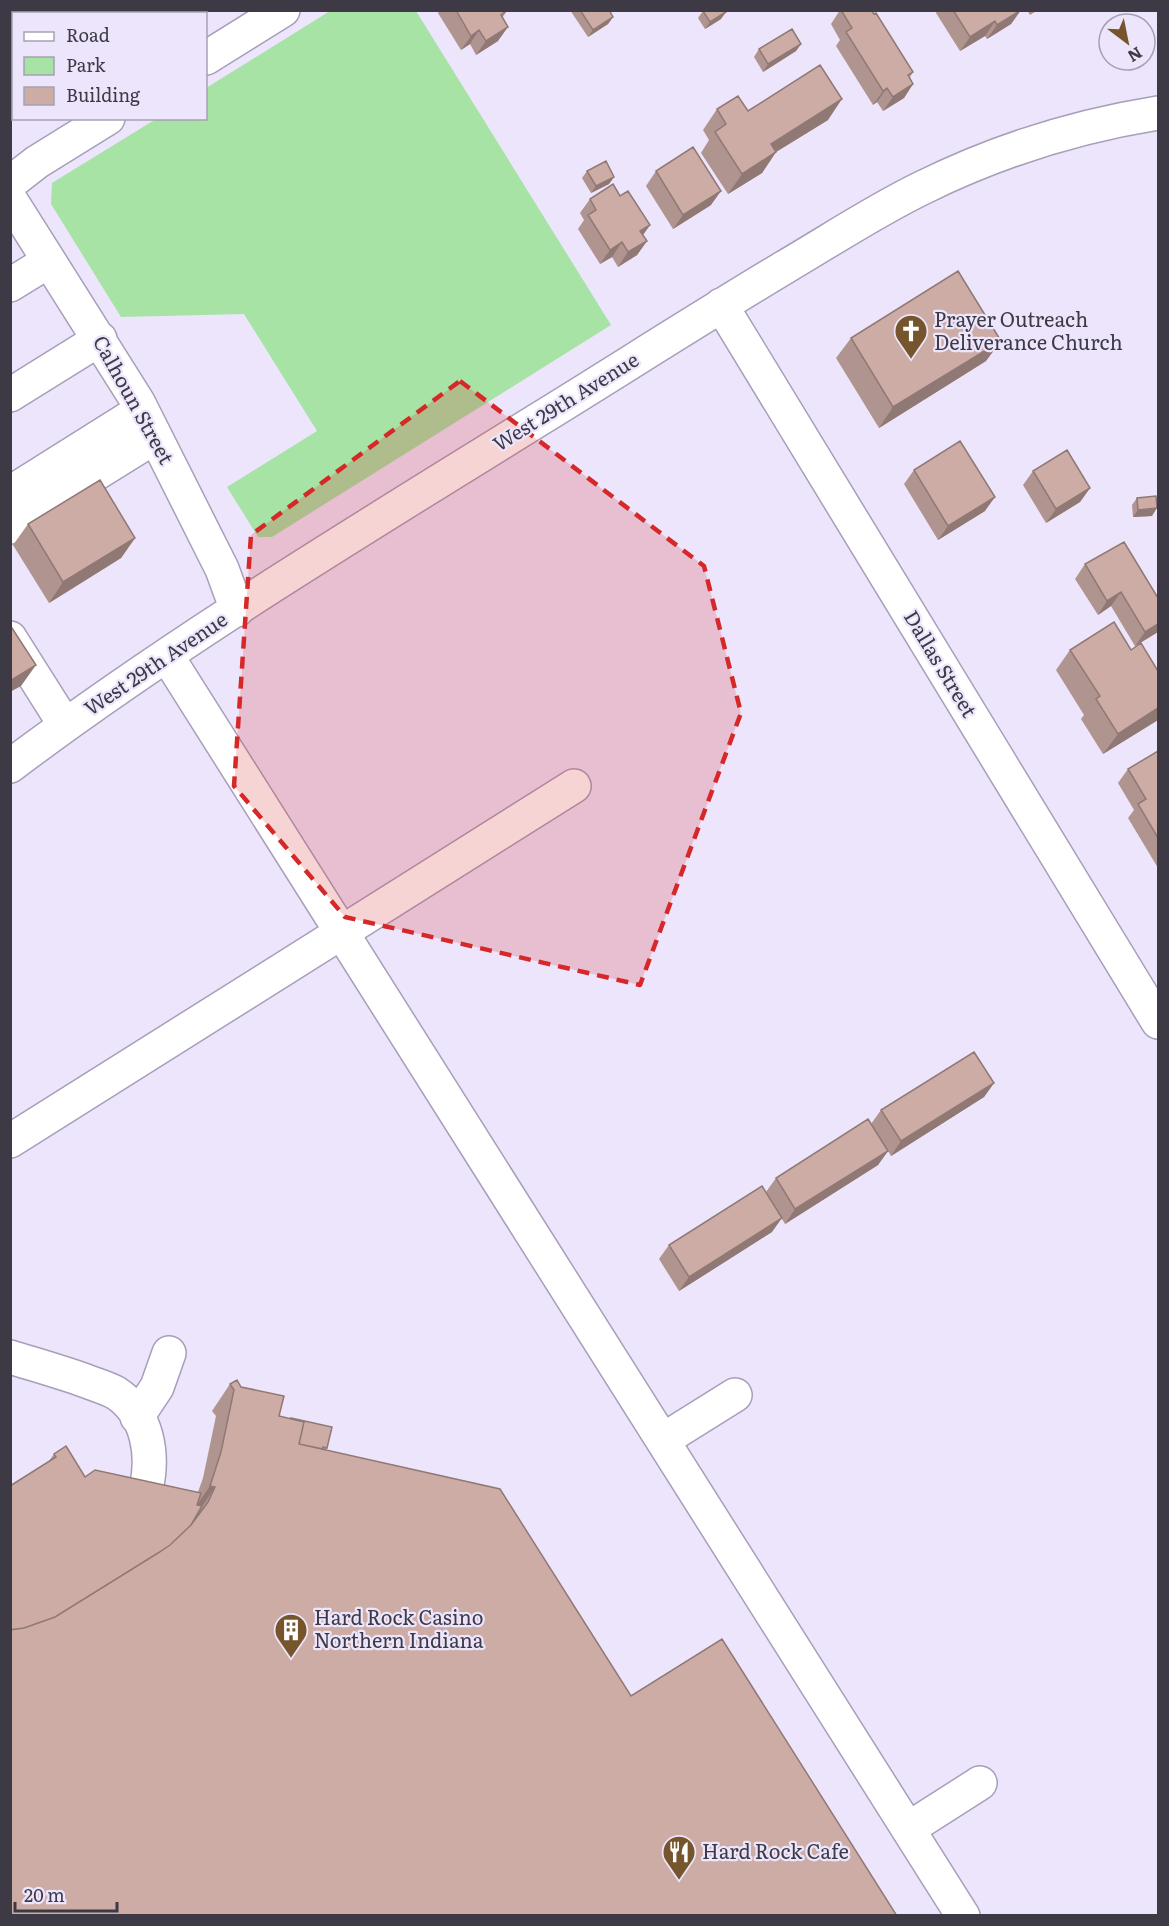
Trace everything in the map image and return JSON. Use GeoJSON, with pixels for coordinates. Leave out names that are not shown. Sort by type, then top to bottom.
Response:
{"type":"FeatureCollection","features":[{"type":"Feature","properties":{"kind":"street"},"geometry":{"type":"LineString","coordinates":[[207,57],[283,10]]}},
{"type":"Feature","properties":{"kind":"street","name":"West 29th Avenue"},"geometry":{"type":"LineString","coordinates":[[10,766],[65,725],[291,574],[721,305],[859,223],[924,187],[1008,152],[1119,119],[1158,113]]}},
{"type":"Feature","properties":{"kind":"street"},"geometry":{"type":"LineString","coordinates":[[10,183],[37,162],[105,120]]}},
{"type":"Feature","properties":{"kind":"street","name":"Calhoun Street"},"geometry":{"type":"LineString","coordinates":[[10,199],[100,339],[148,424],[222,570],[237,610]]}},
{"type":"Feature","properties":{"kind":"street"},"geometry":{"type":"LineString","coordinates":[[10,285],[49,261]]}},
{"type":"Feature","properties":{"kind":"street","name":"Dallas Street"},"geometry":{"type":"LineString","coordinates":[[721,305],[1158,1022]]}},
{"type":"Feature","properties":{"kind":"street"},"geometry":{"type":"LineString","coordinates":[[10,395],[100,339]]}},
{"type":"Feature","properties":{"kind":"street"},"geometry":{"type":"LineString","coordinates":[[10,493],[148,424]]}},
{"type":"Feature","properties":{"kind":"street"},"geometry":{"type":"LineString","coordinates":[[10,527],[148,424]]}},
{"type":"Feature","properties":{"kind":"street"},"geometry":{"type":"LineString","coordinates":[[10,638],[65,725]]}},
{"type":"Feature","properties":{"kind":"street"},"geometry":{"type":"LineString","coordinates":[[167,656],[963,1916]]}},
{"type":"Feature","properties":{"kind":"street"},"geometry":{"type":"LineString","coordinates":[[10,1141],[574,786]]}},
{"type":"Feature","properties":{"kind":"street"},"geometry":{"type":"LineString","coordinates":[[137,1417],[157,1387],[169,1353]]}},
{"type":"Feature","properties":{"kind":"street"},"geometry":{"type":"LineString","coordinates":[[10,1357],[108,1389],[123,1399],[147,1435],[150,1468],[146,1489]]}},
{"type":"Feature","properties":{"kind":"street"},"geometry":{"type":"LineString","coordinates":[[663,1440],[735,1395]]}},
{"type":"Feature","properties":{"kind":"street"},"geometry":{"type":"LineString","coordinates":[[908,1829],[980,1783]]}},
{"type":"Feature","properties":{"kind":"highlighted area"},"geometry":{"type":"Polygon","coordinates":[[[460,381],[704,566],[741,713],[640,985],[345,917],[234,786],[251,535],[460,381]]]}},
{"type":"Feature","properties":{"kind":"green space"},"geometry":{"type":"Polygon","coordinates":[[[330,11],[416,11],[611,325],[272,537],[258,537],[227,487],[317,431],[244,314],[121,317],[51,204],[52,183],[154,120],[207,120],[207,87],[330,11]]]}},
{"type":"Feature","properties":{"kind":"building"},"geometry":{"type":"Polygon","coordinates":[[[16,10],[55,10],[53,12],[17,12],[16,10]]]}},
{"type":"Feature","properties":{"kind":"building"},"geometry":{"type":"Polygon","coordinates":[[[456,10],[507,10],[501,15],[508,27],[486,41],[479,30],[471,36],[456,10]]]}},
{"type":"Feature","properties":{"kind":"building"},"geometry":{"type":"Polygon","coordinates":[[[580,10],[609,10],[613,17],[593,30],[580,10]]]}},
{"type":"Feature","properties":{"kind":"building"},"geometry":{"type":"Polygon","coordinates":[[[704,10],[726,10],[726,12],[710,22],[704,10]]]}},
{"type":"Feature","properties":{"kind":"building"},"geometry":{"type":"Polygon","coordinates":[[[841,10],[871,10],[874,14],[876,13],[913,72],[908,75],[913,84],[893,97],[887,88],[883,91],[846,32],[852,28],[841,10]]]}},
{"type":"Feature","properties":{"kind":"building"},"geometry":{"type":"Polygon","coordinates":[[[953,10],[1021,10],[997,25],[995,21],[970,37],[953,10]]]}},
{"type":"Feature","properties":{"kind":"building"},"geometry":{"type":"Polygon","coordinates":[[[792,29],[801,44],[768,64],[759,49],[792,29]]]}},
{"type":"Feature","properties":{"kind":"building"},"geometry":{"type":"Polygon","coordinates":[[[820,65],[842,99],[771,144],[776,152],[742,174],[715,132],[726,124],[717,109],[738,96],[748,111],[820,65]]]}},
{"type":"Feature","properties":{"kind":"building"},"geometry":{"type":"Polygon","coordinates":[[[693,147],[721,191],[683,215],[656,171],[693,147]]]}},
{"type":"Feature","properties":{"kind":"building"},"geometry":{"type":"Polygon","coordinates":[[[606,161],[614,177],[596,186],[587,171],[606,161]]]}},
{"type":"Feature","properties":{"kind":"building"},"geometry":{"type":"Polygon","coordinates":[[[613,184],[620,196],[628,191],[650,225],[640,231],[647,241],[628,252],[622,242],[610,250],[588,215],[596,210],[590,199],[613,184]]]}},
{"type":"Feature","properties":{"kind":"building","name":"Prayer Outreach Deliverance Church"},"geometry":{"type":"Polygon","coordinates":[[[958,271],[1001,341],[893,407],[851,338],[958,271]]]}},
{"type":"Feature","properties":{"kind":"building"},"geometry":{"type":"Polygon","coordinates":[[[960,441],[995,497],[948,526],[914,470],[960,441]]]}},
{"type":"Feature","properties":{"kind":"building"},"geometry":{"type":"Polygon","coordinates":[[[1067,450],[1090,488],[1056,509],[1033,471],[1067,450]]]}},
{"type":"Feature","properties":{"kind":"building"},"geometry":{"type":"Polygon","coordinates":[[[100,480],[135,538],[63,582],[28,524],[100,480]]]}},
{"type":"Feature","properties":{"kind":"building"},"geometry":{"type":"Polygon","coordinates":[[[1156,496],[1157,508],[1138,510],[1137,498],[1156,496]]]}},
{"type":"Feature","properties":{"kind":"building"},"geometry":{"type":"Polygon","coordinates":[[[1124,542],[1158,598],[1158,624],[1145,632],[1121,592],[1107,601],[1085,564],[1124,542]]]}},
{"type":"Feature","properties":{"kind":"building"},"geometry":{"type":"Polygon","coordinates":[[[1114,622],[1131,650],[1141,643],[1158,671],[1158,708],[1118,734],[1096,699],[1100,696],[1070,650],[1114,622]]]}},
{"type":"Feature","properties":{"kind":"building"},"geometry":{"type":"Polygon","coordinates":[[[10,625],[36,665],[10,681],[10,625]]]}},
{"type":"Feature","properties":{"kind":"building"},"geometry":{"type":"Polygon","coordinates":[[[1158,751],[1158,838],[1138,804],[1146,799],[1128,769],[1158,751]]]}},
{"type":"Feature","properties":{"kind":"building"},"geometry":{"type":"Polygon","coordinates":[[[974,1052],[994,1083],[901,1141],[881,1110],[974,1052]]]}},
{"type":"Feature","properties":{"kind":"building"},"geometry":{"type":"Polygon","coordinates":[[[868,1119],[888,1151],[795,1209],[776,1178],[868,1119]]]}},
{"type":"Feature","properties":{"kind":"building"},"geometry":{"type":"Polygon","coordinates":[[[762,1186],[782,1218],[689,1277],[669,1245],[762,1186]]]}},
{"type":"Feature","properties":{"kind":"building","name":"Hard Rock Casino Northern Indiana"},"geometry":{"type":"Polygon","coordinates":[[[237,1380],[241,1387],[284,1396],[279,1416],[304,1422],[299,1444],[500,1489],[631,1696],[722,1639],[897,1916],[10,1916],[10,1630],[24,1628],[55,1617],[170,1545],[191,1525],[208,1502],[215,1487],[210,1486],[221,1452],[234,1390],[230,1384],[237,1380]]]}},
{"type":"Feature","properties":{"kind":"building"},"geometry":{"type":"Polygon","coordinates":[[[291,1418],[332,1427],[327,1448],[299,1444],[304,1422],[291,1418]]]}},
{"type":"Feature","properties":{"kind":"building"},"geometry":{"type":"Polygon","coordinates":[[[66,1446],[85,1477],[95,1470],[201,1493],[197,1505],[202,1506],[191,1525],[158,1553],[55,1617],[24,1628],[10,1630],[10,1486],[56,1457],[54,1454],[66,1446]]]}},
{"type":"Feature","properties":{"kind":"place","name":"Prayer Outreach Deliverance Church"},"geometry":{"type":"Point","coordinates":[911,360]}},
{"type":"Feature","properties":{"kind":"place","name":"Hard Rock Casino Northern Indiana"},"geometry":{"type":"Point","coordinates":[291,1659]}},
{"type":"Feature","properties":{"kind":"place","name":"Hard Rock Cafe"},"geometry":{"type":"Point","coordinates":[679,1881]}}]}
